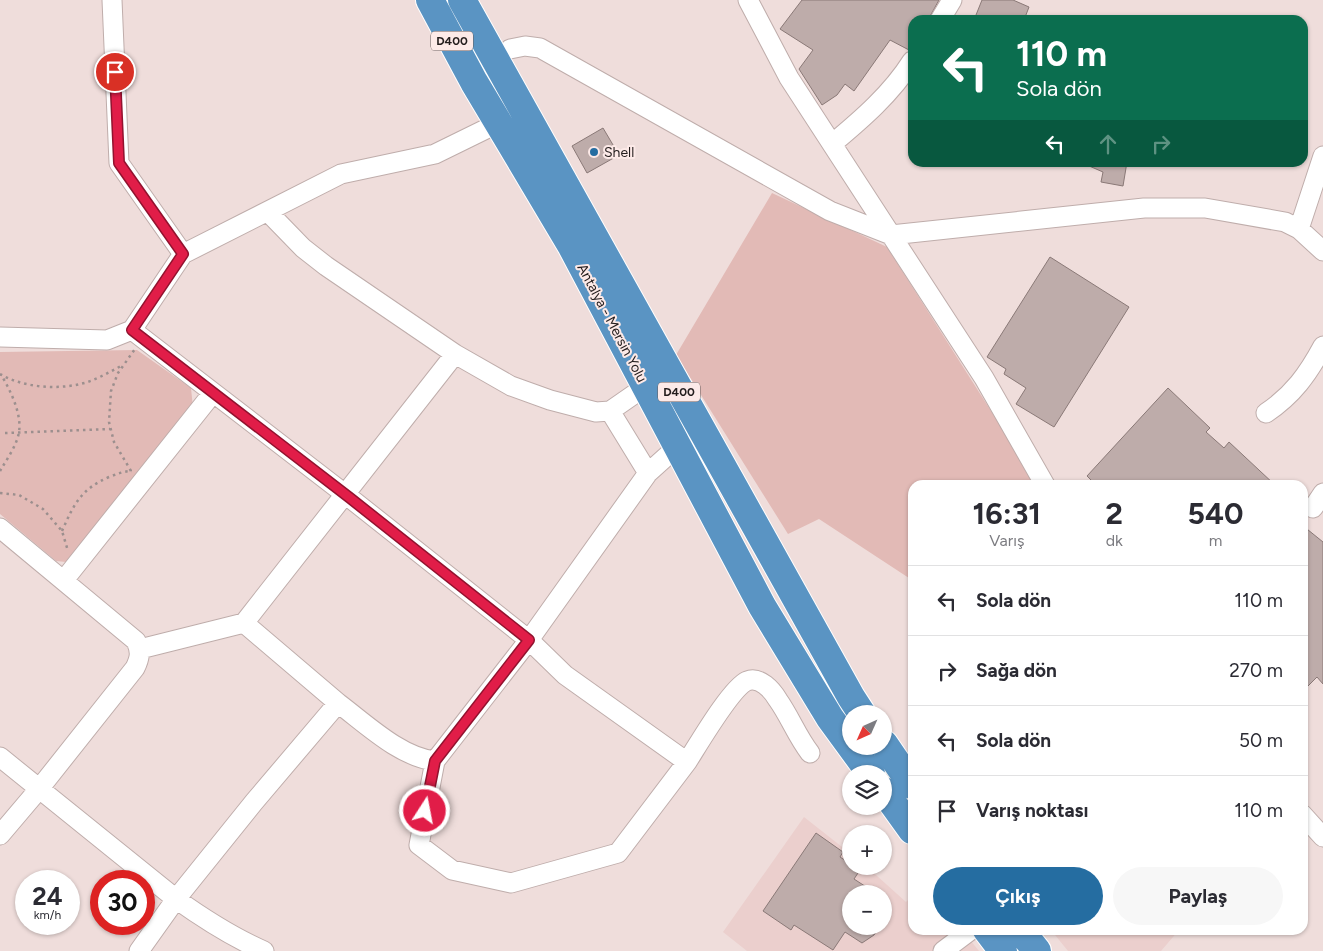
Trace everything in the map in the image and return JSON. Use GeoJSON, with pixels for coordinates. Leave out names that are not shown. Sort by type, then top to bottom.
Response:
{"type":"FeatureCollection","features":[{"type":"Feature","properties":{"kind":"highway"},"geometry":{"type":"LineString","coordinates":[[416,0],[488,128],[571,245]]}},
{"type":"Feature","properties":{"kind":"highway","name":"Antalya - Mersin Yolu"},"geometry":{"type":"LineString","coordinates":[[430,0],[474,82],[571,245],[762,606],[830,718],[864,765]]}},
{"type":"Feature","properties":{"kind":"highway","name":"Antalya - Mersin Yolu"},"geometry":{"type":"LineString","coordinates":[[462,0],[505,58],[600,250],[856,705]]}},
{"type":"Feature","properties":{"kind":"highway"},"geometry":{"type":"LineString","coordinates":[[484,0],[505,58]]}},
{"type":"Feature","properties":{"kind":"highway"},"geometry":{"type":"LineString","coordinates":[[892,755],[908,779]]}},
{"type":"Feature","properties":{"kind":"highway"},"geometry":{"type":"LineString","coordinates":[[892,802],[908,824]]}},
{"type":"Feature","properties":{"kind":"highway"},"geometry":{"type":"LineString","coordinates":[[991,935],[1003,951]]}},
{"type":"Feature","properties":{"kind":"highway"},"geometry":{"type":"LineString","coordinates":[[1024,935],[1037,951]]}},
{"type":"Feature","properties":{"kind":"street"},"geometry":{"type":"LineString","coordinates":[[112,0],[119,163],[183,254]]}},
{"type":"Feature","properties":{"kind":"street"},"geometry":{"type":"LineString","coordinates":[[748,0],[789,78],[984,378],[1042,480]]}},
{"type":"Feature","properties":{"kind":"street"},"geometry":{"type":"LineString","coordinates":[[943,15],[952,0]]}},
{"type":"Feature","properties":{"kind":"street"},"geometry":{"type":"LineString","coordinates":[[505,58],[525,46],[540,48],[830,211],[891,236],[1173,207],[1205,208],[1285,222],[1299,229],[1323,250]]}},
{"type":"Feature","properties":{"kind":"street"},"geometry":{"type":"LineString","coordinates":[[832,144],[884,98],[908,67]]}},
{"type":"Feature","properties":{"kind":"street"},"geometry":{"type":"LineString","coordinates":[[0,337],[107,340],[137,333],[183,254],[341,174],[435,154],[488,128]]}},
{"type":"Feature","properties":{"kind":"street"},"geometry":{"type":"LineString","coordinates":[[1299,229],[1323,156]]}},
{"type":"Feature","properties":{"kind":"street"},"geometry":{"type":"LineString","coordinates":[[268,212],[303,248],[326,266],[455,354],[511,386],[596,412],[610,411],[646,386]]}},
{"type":"Feature","properties":{"kind":"street"},"geometry":{"type":"LineString","coordinates":[[137,333],[212,394],[344,494],[529,640],[565,675],[687,762]]}},
{"type":"Feature","properties":{"kind":"street"},"geometry":{"type":"LineString","coordinates":[[1266,413],[1286,398],[1299,385],[1309,372],[1323,346]]}},
{"type":"Feature","properties":{"kind":"street"},"geometry":{"type":"LineString","coordinates":[[140,649],[244,623],[455,354]]}},
{"type":"Feature","properties":{"kind":"street"},"geometry":{"type":"LineString","coordinates":[[68,575],[138,474],[212,394]]}},
{"type":"Feature","properties":{"kind":"street"},"geometry":{"type":"LineString","coordinates":[[610,411],[648,472]]}},
{"type":"Feature","properties":{"kind":"street"},"geometry":{"type":"LineString","coordinates":[[678,446],[648,472],[529,640],[435,761],[419,845],[452,870],[511,883],[618,853],[687,762],[730,698],[747,682],[753,680],[762,682],[779,700],[797,736],[810,753]]}},
{"type":"Feature","properties":{"kind":"street"},"geometry":{"type":"LineString","coordinates":[[0,528],[68,575],[136,641],[140,649],[140,658],[134,668],[39,789],[0,835]]}},
{"type":"Feature","properties":{"kind":"street"},"geometry":{"type":"LineString","coordinates":[[244,623],[338,704],[404,752],[422,760],[435,761]]}},
{"type":"Feature","properties":{"kind":"street"},"geometry":{"type":"LineString","coordinates":[[139,951],[176,899],[254,802],[338,704]]}},
{"type":"Feature","properties":{"kind":"street"},"geometry":{"type":"LineString","coordinates":[[0,758],[206,921],[264,951]]}},
{"type":"Feature","properties":{"kind":"street"},"geometry":{"type":"LineString","coordinates":[[1308,821],[1323,837]]}},
{"type":"Feature","properties":{"kind":"street"},"geometry":{"type":"LineString","coordinates":[[943,951],[964,935]]}},
{"type":"Feature","properties":{"kind":"path"},"geometry":{"type":"LineString","coordinates":[[137,333],[135,350],[118,373],[111,392],[109,422],[114,442],[138,474]]}},
{"type":"Feature","properties":{"kind":"path"},"geometry":{"type":"LineString","coordinates":[[0,471],[18,433],[17,412],[7,385],[0,374],[13,381],[54,387],[80,384],[124,364]]}},
{"type":"Feature","properties":{"kind":"path"},"geometry":{"type":"LineString","coordinates":[[5,433],[110,429]]}},
{"type":"Feature","properties":{"kind":"path"},"geometry":{"type":"LineString","coordinates":[[62,531],[79,497],[93,484],[117,474],[138,474]]}},
{"type":"Feature","properties":{"kind":"path"},"geometry":{"type":"LineString","coordinates":[[0,493],[19,495],[43,509],[62,531],[68,575]]}},
{"type":"Feature","properties":{"kind":"shaded area"},"geometry":{"type":"Polygon","coordinates":[[[772,193],[887,247],[1035,480],[908,480],[908,577],[819,519],[788,534],[676,355],[772,193]]]}},
{"type":"Feature","properties":{"kind":"shaded area"},"geometry":{"type":"Polygon","coordinates":[[[137,350],[191,388],[193,408],[79,551],[66,562],[56,561],[0,514],[0,352],[137,350]]]}},
{"type":"Feature","properties":{"kind":"shaded area"},"geometry":{"type":"Polygon","coordinates":[[[804,817],[842,847],[842,875],[876,875],[887,885],[842,885],[842,935],[892,935],[892,889],[906,902],[908,900],[908,935],[966,935],[979,951],[747,951],[723,932],[804,817]]]}},
{"type":"Feature","properties":{"kind":"shaded area"},"geometry":{"type":"Polygon","coordinates":[[[1055,935],[1175,935],[1161,951],[1068,951],[1055,935]]]}},
{"type":"Feature","properties":{"kind":"building"},"geometry":{"type":"Polygon","coordinates":[[[802,0],[939,0],[931,15],[908,15],[908,49],[890,40],[854,91],[845,84],[837,95],[822,105],[799,69],[813,50],[780,29],[802,0]]]}},
{"type":"Feature","properties":{"kind":"building"},"geometry":{"type":"Polygon","coordinates":[[[982,0],[1013,0],[1029,7],[1026,15],[976,15],[982,0]]]}},
{"type":"Feature","properties":{"kind":"building"},"geometry":{"type":"Polygon","coordinates":[[[603,128],[619,155],[587,173],[572,146],[603,128]]]}},
{"type":"Feature","properties":{"kind":"building"},"geometry":{"type":"Polygon","coordinates":[[[1092,167],[1126,167],[1123,186],[1101,182],[1103,172],[1092,167]]]}},
{"type":"Feature","properties":{"kind":"building"},"geometry":{"type":"Polygon","coordinates":[[[1050,257],[1129,307],[1054,427],[1016,404],[1026,388],[1004,374],[1006,369],[987,357],[1050,257]]]}},
{"type":"Feature","properties":{"kind":"building"},"geometry":{"type":"Polygon","coordinates":[[[1168,388],[1210,428],[1206,432],[1224,448],[1229,442],[1270,480],[1091,480],[1087,476],[1168,388]]]}},
{"type":"Feature","properties":{"kind":"building"},"geometry":{"type":"Polygon","coordinates":[[[1308,530],[1323,542],[1323,684],[1317,677],[1308,686],[1308,530]]]}},
{"type":"Feature","properties":{"kind":"building"},"geometry":{"type":"Polygon","coordinates":[[[816,833],[842,851],[840,857],[842,858],[842,875],[857,875],[854,879],[863,885],[842,885],[843,935],[833,950],[794,925],[791,930],[763,911],[816,833]]]}},
{"type":"Feature","properties":{"kind":"building"},"geometry":{"type":"Polygon","coordinates":[[[850,935],[874,935],[862,943],[850,935]]]}},
{"type":"Feature","properties":{"kind":"place","name":"Shell"},"geometry":{"type":"Point","coordinates":[594,152]}},
{"type":"Feature","properties":{"kind":"route"},"geometry":{"type":"LineString","coordinates":[[115,72],[119,163],[183,254],[132,330],[212,394],[350,498],[529,640],[435,761],[425,811]]}}]}
